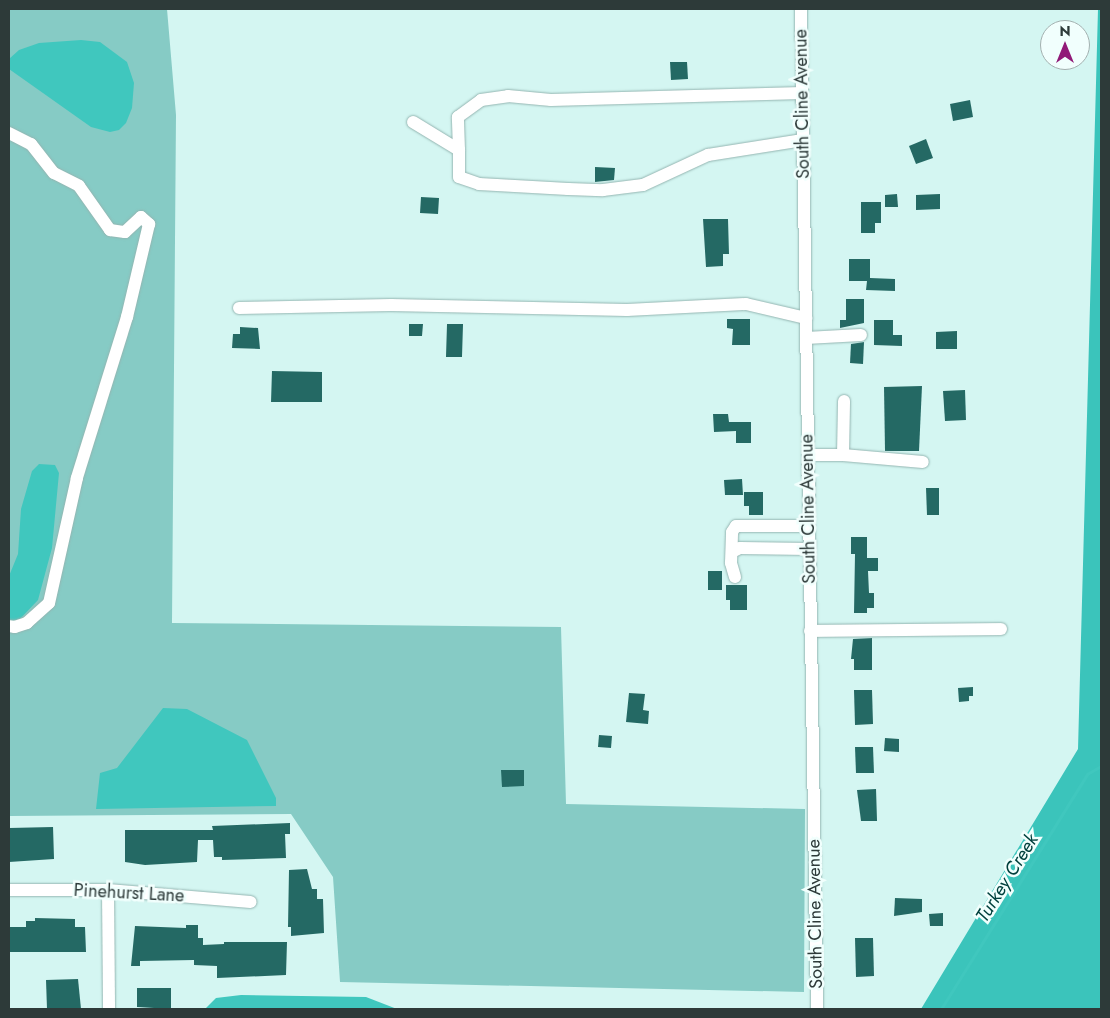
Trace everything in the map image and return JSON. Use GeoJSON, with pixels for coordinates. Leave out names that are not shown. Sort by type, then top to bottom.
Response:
{"type":"FeatureCollection","features":[{"type":"Feature","properties":{"kind":"street","name":"South Cline Avenue"},"geometry":{"type":"LineString","coordinates":[[801,9],[817,1009]]}},
{"type":"Feature","properties":{"kind":"street"},"geometry":{"type":"LineString","coordinates":[[802,94],[551,100],[508,96],[481,100],[458,117],[459,177],[479,184],[603,190],[643,185],[663,178],[708,155],[803,140]]}},
{"type":"Feature","properties":{"kind":"street"},"geometry":{"type":"LineString","coordinates":[[413,122],[459,150]]}},
{"type":"Feature","properties":{"kind":"street"},"geometry":{"type":"LineString","coordinates":[[9,132],[31,144],[54,173],[79,186],[110,230],[125,232],[141,217],[149,224],[127,318],[77,478],[49,603],[27,623],[15,627],[9,626]]}},
{"type":"Feature","properties":{"kind":"street"},"geometry":{"type":"LineString","coordinates":[[239,308],[391,305],[627,310],[746,304],[806,318]]}},
{"type":"Feature","properties":{"kind":"street"},"geometry":{"type":"LineString","coordinates":[[806,338],[861,335]]}},
{"type":"Feature","properties":{"kind":"street"},"geometry":{"type":"LineString","coordinates":[[843,455],[844,401]]}},
{"type":"Feature","properties":{"kind":"street"},"geometry":{"type":"LineString","coordinates":[[808,455],[843,455],[923,462]]}},
{"type":"Feature","properties":{"kind":"street"},"geometry":{"type":"LineString","coordinates":[[735,576],[732,570],[732,532],[736,526],[808,526]]}},
{"type":"Feature","properties":{"kind":"street"},"geometry":{"type":"LineString","coordinates":[[732,552],[740,548],[809,549]]}},
{"type":"Feature","properties":{"kind":"street"},"geometry":{"type":"LineString","coordinates":[[810,631],[1002,629]]}},
{"type":"Feature","properties":{"kind":"street","name":"Pinehurst Lane"},"geometry":{"type":"LineString","coordinates":[[9,890],[108,890],[250,902]]}},
{"type":"Feature","properties":{"kind":"street"},"geometry":{"type":"LineString","coordinates":[[108,890],[109,1009]]}},
{"type":"Feature","properties":{"kind":"shaded area"},"geometry":{"type":"Polygon","coordinates":[[[9,9],[167,9],[176,115],[172,623],[561,627],[566,804],[805,809],[804,992],[340,982],[333,877],[291,814],[9,816],[9,9]]]}},
{"type":"Feature","properties":{"kind":"shaded area"},"geometry":{"type":"Polygon","coordinates":[[[1098,9],[1101,9],[1101,1009],[921,1009],[1078,749],[1098,9]]]}},
{"type":"Feature","properties":{"kind":"shaded area"},"geometry":{"type":"Polygon","coordinates":[[[81,40],[100,42],[127,62],[134,83],[132,108],[126,123],[119,130],[110,132],[91,127],[9,69],[9,59],[19,50],[39,43],[81,40]]]}},
{"type":"Feature","properties":{"kind":"shaded area"},"geometry":{"type":"Polygon","coordinates":[[[39,464],[55,465],[59,473],[52,548],[38,600],[20,619],[12,621],[9,619],[9,576],[18,554],[21,509],[32,471],[39,464]]]}},
{"type":"Feature","properties":{"kind":"shaded area"},"geometry":{"type":"Polygon","coordinates":[[[163,708],[187,709],[247,740],[276,798],[276,806],[96,809],[100,773],[117,768],[163,708]]]}},
{"type":"Feature","properties":{"kind":"shaded area"},"geometry":{"type":"Polygon","coordinates":[[[241,995],[366,997],[397,1009],[205,1009],[216,998],[241,995]]]}},
{"type":"Feature","properties":{"kind":"building"},"geometry":{"type":"Polygon","coordinates":[[[670,62],[687,62],[688,79],[671,80],[670,62]]]}},
{"type":"Feature","properties":{"kind":"building"},"geometry":{"type":"Polygon","coordinates":[[[970,100],[973,117],[953,121],[950,104],[970,100]]]}},
{"type":"Feature","properties":{"kind":"building"},"geometry":{"type":"Polygon","coordinates":[[[926,139],[933,158],[916,164],[909,146],[926,139]]]}},
{"type":"Feature","properties":{"kind":"building"},"geometry":{"type":"Polygon","coordinates":[[[595,167],[615,168],[614,180],[595,182],[595,167]]]}},
{"type":"Feature","properties":{"kind":"building"},"geometry":{"type":"Polygon","coordinates":[[[897,194],[898,207],[885,207],[885,195],[897,194]]]}},
{"type":"Feature","properties":{"kind":"building"},"geometry":{"type":"Polygon","coordinates":[[[940,194],[940,209],[916,210],[916,195],[940,194]]]}},
{"type":"Feature","properties":{"kind":"building"},"geometry":{"type":"Polygon","coordinates":[[[421,197],[439,198],[438,214],[420,213],[421,197]]]}},
{"type":"Feature","properties":{"kind":"building"},"geometry":{"type":"Polygon","coordinates":[[[861,202],[881,202],[881,223],[875,223],[875,233],[861,233],[861,202]]]}},
{"type":"Feature","properties":{"kind":"building"},"geometry":{"type":"Polygon","coordinates":[[[703,219],[728,219],[729,254],[723,254],[723,266],[706,267],[703,219]]]}},
{"type":"Feature","properties":{"kind":"building"},"geometry":{"type":"Polygon","coordinates":[[[849,259],[870,259],[870,278],[895,279],[895,291],[866,290],[867,281],[849,281],[849,259]]]}},
{"type":"Feature","properties":{"kind":"building"},"geometry":{"type":"Polygon","coordinates":[[[846,299],[864,299],[864,323],[840,328],[840,320],[846,320],[846,299]]]}},
{"type":"Feature","properties":{"kind":"building"},"geometry":{"type":"Polygon","coordinates":[[[727,319],[750,319],[750,345],[732,345],[733,329],[727,328],[727,319]]]}},
{"type":"Feature","properties":{"kind":"building"},"geometry":{"type":"Polygon","coordinates":[[[874,320],[893,320],[893,335],[902,335],[902,346],[874,345],[874,320]]]}},
{"type":"Feature","properties":{"kind":"building"},"geometry":{"type":"Polygon","coordinates":[[[409,324],[423,324],[422,336],[409,336],[409,324]]]}},
{"type":"Feature","properties":{"kind":"building"},"geometry":{"type":"Polygon","coordinates":[[[447,324],[463,324],[462,357],[446,357],[447,324]]]}},
{"type":"Feature","properties":{"kind":"building"},"geometry":{"type":"Polygon","coordinates":[[[240,327],[258,328],[260,349],[232,348],[233,334],[240,334],[240,327]]]}},
{"type":"Feature","properties":{"kind":"building"},"geometry":{"type":"Polygon","coordinates":[[[957,331],[957,349],[936,349],[936,332],[957,331]]]}},
{"type":"Feature","properties":{"kind":"building"},"geometry":{"type":"Polygon","coordinates":[[[864,342],[863,364],[850,363],[851,344],[864,342]]]}},
{"type":"Feature","properties":{"kind":"building"},"geometry":{"type":"Polygon","coordinates":[[[272,371],[322,372],[322,402],[271,402],[272,371]]]}},
{"type":"Feature","properties":{"kind":"building"},"geometry":{"type":"Polygon","coordinates":[[[922,386],[919,451],[885,451],[884,387],[922,386]]]}},
{"type":"Feature","properties":{"kind":"building"},"geometry":{"type":"Polygon","coordinates":[[[965,390],[966,420],[945,421],[943,391],[965,390]]]}},
{"type":"Feature","properties":{"kind":"building"},"geometry":{"type":"Polygon","coordinates":[[[713,414],[728,414],[729,422],[751,422],[751,443],[736,443],[736,431],[714,432],[713,414]]]}},
{"type":"Feature","properties":{"kind":"building"},"geometry":{"type":"Polygon","coordinates":[[[742,479],[743,495],[725,495],[724,480],[742,479]]]}},
{"type":"Feature","properties":{"kind":"building"},"geometry":{"type":"Polygon","coordinates":[[[926,488],[939,488],[939,515],[927,515],[926,488]]]}},
{"type":"Feature","properties":{"kind":"building"},"geometry":{"type":"Polygon","coordinates":[[[744,492],[763,492],[763,515],[749,515],[749,506],[744,506],[744,492]]]}},
{"type":"Feature","properties":{"kind":"building"},"geometry":{"type":"Polygon","coordinates":[[[851,537],[867,537],[867,558],[878,558],[878,571],[868,571],[869,593],[874,593],[874,608],[867,608],[867,613],[854,613],[855,554],[851,554],[851,537]]]}},
{"type":"Feature","properties":{"kind":"building"},"geometry":{"type":"Polygon","coordinates":[[[708,571],[722,571],[722,590],[708,590],[708,571]]]}},
{"type":"Feature","properties":{"kind":"building"},"geometry":{"type":"Polygon","coordinates":[[[726,585],[747,585],[747,610],[730,610],[730,600],[726,600],[726,585]]]}},
{"type":"Feature","properties":{"kind":"building"},"geometry":{"type":"Polygon","coordinates":[[[872,638],[872,670],[854,670],[854,659],[851,659],[853,639],[872,638]]]}},
{"type":"Feature","properties":{"kind":"building"},"geometry":{"type":"Polygon","coordinates":[[[973,687],[973,696],[969,696],[969,701],[959,702],[958,688],[973,687]]]}},
{"type":"Feature","properties":{"kind":"building"},"geometry":{"type":"Polygon","coordinates":[[[854,690],[872,690],[873,724],[855,725],[854,690]]]}},
{"type":"Feature","properties":{"kind":"building"},"geometry":{"type":"Polygon","coordinates":[[[629,693],[645,694],[643,710],[649,711],[648,724],[626,722],[629,693]]]}},
{"type":"Feature","properties":{"kind":"building"},"geometry":{"type":"Polygon","coordinates":[[[599,735],[612,736],[611,748],[598,747],[599,735]]]}},
{"type":"Feature","properties":{"kind":"building"},"geometry":{"type":"Polygon","coordinates":[[[885,738],[899,739],[899,752],[884,751],[885,738]]]}},
{"type":"Feature","properties":{"kind":"building"},"geometry":{"type":"Polygon","coordinates":[[[855,747],[873,747],[874,773],[856,773],[855,747]]]}},
{"type":"Feature","properties":{"kind":"building"},"geometry":{"type":"Polygon","coordinates":[[[501,770],[524,770],[524,786],[502,787],[501,770]]]}},
{"type":"Feature","properties":{"kind":"building"},"geometry":{"type":"Polygon","coordinates":[[[876,789],[877,821],[861,821],[857,790],[876,789]]]}},
{"type":"Feature","properties":{"kind":"building"},"geometry":{"type":"Polygon","coordinates":[[[290,823],[290,834],[285,834],[286,858],[222,860],[222,857],[214,857],[213,840],[198,840],[197,862],[145,865],[125,862],[125,830],[213,830],[212,826],[290,823]]]}},
{"type":"Feature","properties":{"kind":"building"},"geometry":{"type":"Polygon","coordinates":[[[53,827],[54,859],[9,862],[9,828],[53,827]]]}},
{"type":"Feature","properties":{"kind":"building"},"geometry":{"type":"Polygon","coordinates":[[[307,869],[312,889],[317,889],[317,899],[323,899],[324,933],[291,936],[291,927],[288,927],[289,870],[307,869]]]}},
{"type":"Feature","properties":{"kind":"building"},"geometry":{"type":"Polygon","coordinates":[[[895,898],[922,899],[922,912],[894,916],[895,898]]]}},
{"type":"Feature","properties":{"kind":"building"},"geometry":{"type":"Polygon","coordinates":[[[943,913],[943,926],[930,926],[929,914],[943,913]]]}},
{"type":"Feature","properties":{"kind":"building"},"geometry":{"type":"Polygon","coordinates":[[[35,918],[75,919],[75,927],[85,927],[86,952],[9,952],[9,927],[26,927],[26,921],[35,921],[35,918]]]}},
{"type":"Feature","properties":{"kind":"building"},"geometry":{"type":"Polygon","coordinates":[[[186,925],[198,925],[198,938],[203,938],[203,945],[224,944],[224,942],[287,942],[286,975],[217,978],[217,966],[194,965],[194,960],[140,961],[140,966],[131,966],[135,926],[186,928],[186,925]]]}},
{"type":"Feature","properties":{"kind":"building"},"geometry":{"type":"Polygon","coordinates":[[[855,938],[873,938],[874,976],[856,977],[855,938]]]}},
{"type":"Feature","properties":{"kind":"building"},"geometry":{"type":"Polygon","coordinates":[[[78,979],[81,1009],[47,1009],[46,980],[78,979]]]}},
{"type":"Feature","properties":{"kind":"building"},"geometry":{"type":"Polygon","coordinates":[[[137,988],[171,988],[171,1009],[137,1007],[137,988]]]}},
{"type":"Feature","properties":{"kind":"waterway","name":"Turkey Creek"},"geometry":{"type":"LineString","coordinates":[[941,1009],[1087,774],[1101,766]]}}]}
